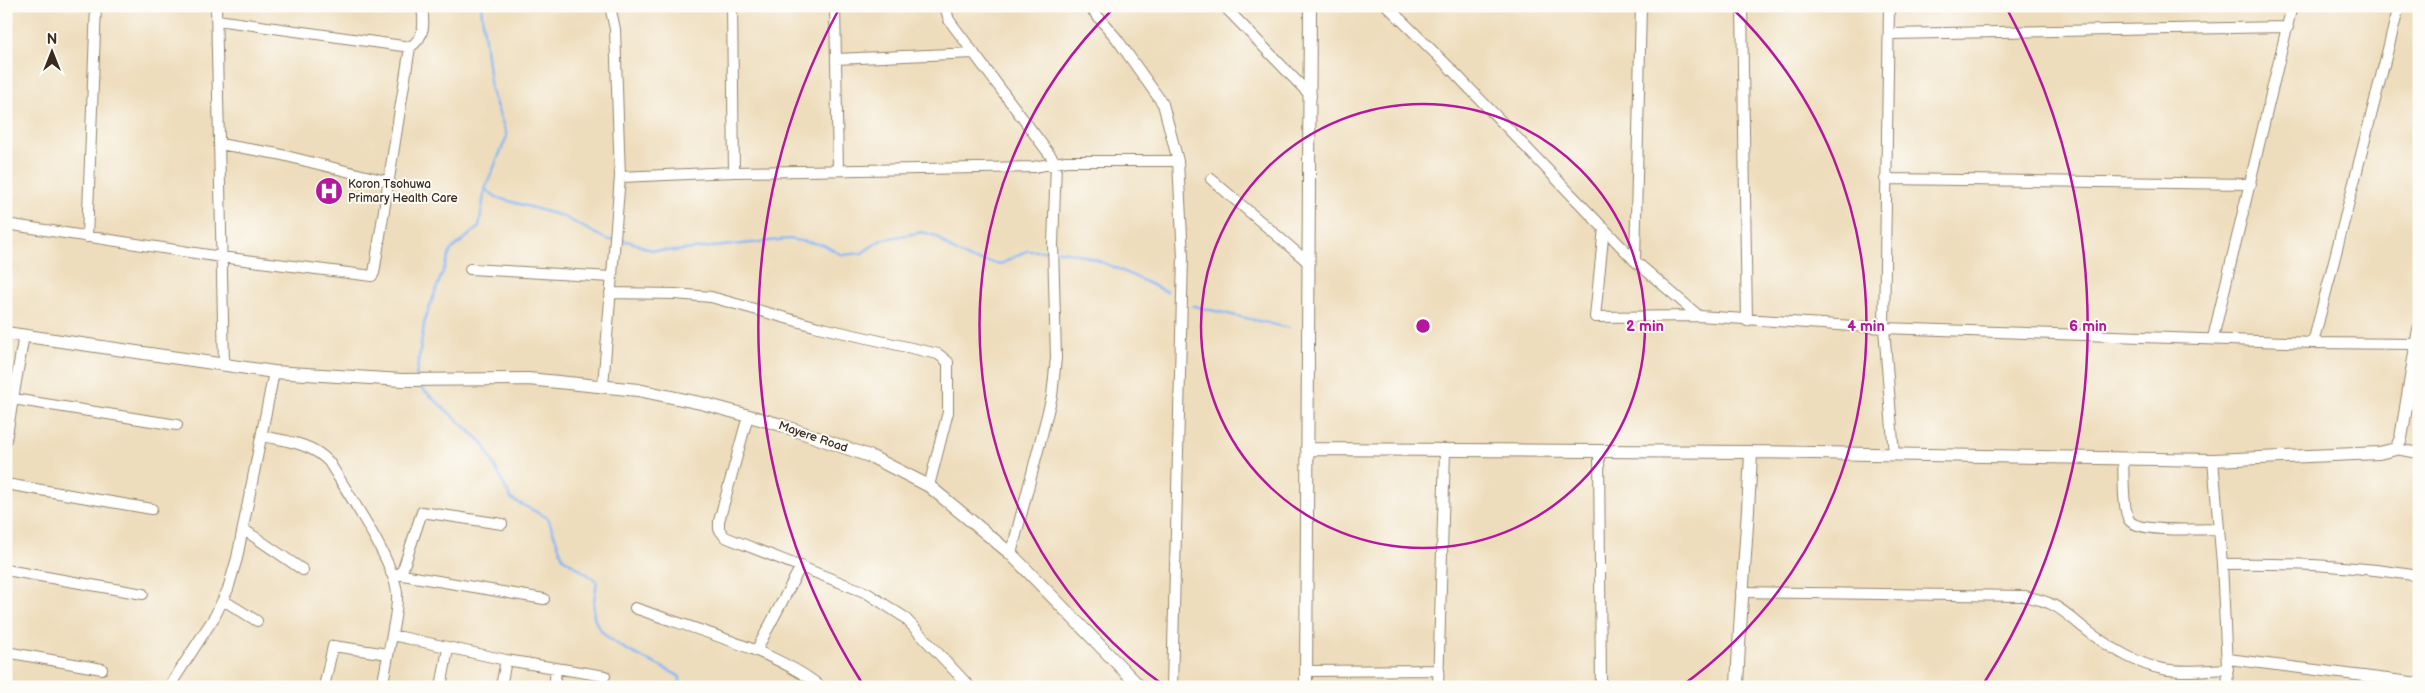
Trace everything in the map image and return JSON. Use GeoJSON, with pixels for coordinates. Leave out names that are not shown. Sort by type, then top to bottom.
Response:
{"type":"FeatureCollection","features":[{"type":"Feature","properties":{"kind":"street"},"geometry":{"type":"LineString","coordinates":[[87,237],[96,6]]}},
{"type":"Feature","properties":{"kind":"street"},"geometry":{"type":"LineString","coordinates":[[216,6],[220,257],[224,366]]}},
{"type":"Feature","properties":{"kind":"street"},"geometry":{"type":"LineString","coordinates":[[217,20],[410,47],[418,42],[422,33],[422,6]]}},
{"type":"Feature","properties":{"kind":"street"},"geometry":{"type":"LineString","coordinates":[[603,386],[620,177],[616,29],[610,6]]}},
{"type":"Feature","properties":{"kind":"street"},"geometry":{"type":"LineString","coordinates":[[732,6],[734,172]]}},
{"type":"Feature","properties":{"kind":"street"},"geometry":{"type":"LineString","coordinates":[[835,6],[838,170]]}},
{"type":"Feature","properties":{"kind":"street"},"geometry":{"type":"LineString","coordinates":[[945,6],[950,20],[1056,163],[1053,244],[1056,358],[1052,396],[1011,554]]}},
{"type":"Feature","properties":{"kind":"street"},"geometry":{"type":"LineString","coordinates":[[1089,6],[1117,40],[1163,104],[1178,161],[1183,257],[1172,687]]}},
{"type":"Feature","properties":{"kind":"street"},"geometry":{"type":"LineString","coordinates":[[1224,6],[1310,96]]}},
{"type":"Feature","properties":{"kind":"street"},"geometry":{"type":"LineString","coordinates":[[1306,687],[1310,6]]}},
{"type":"Feature","properties":{"kind":"street"},"geometry":{"type":"LineString","coordinates":[[1387,6],[1450,67],[1635,261],[1699,316]]}},
{"type":"Feature","properties":{"kind":"street"},"geometry":{"type":"LineString","coordinates":[[1635,261],[1641,6]]}},
{"type":"Feature","properties":{"kind":"street"},"geometry":{"type":"LineString","coordinates":[[1742,6],[1746,321]]}},
{"type":"Feature","properties":{"kind":"street"},"geometry":{"type":"LineString","coordinates":[[1889,6],[1884,328],[1894,455]]}},
{"type":"Feature","properties":{"kind":"street"},"geometry":{"type":"LineString","coordinates":[[2213,338],[2292,6]]}},
{"type":"Feature","properties":{"kind":"street"},"geometry":{"type":"LineString","coordinates":[[2313,343],[2399,6]]}},
{"type":"Feature","properties":{"kind":"street"},"geometry":{"type":"LineString","coordinates":[[1889,34],[2288,27]]}},
{"type":"Feature","properties":{"kind":"street"},"geometry":{"type":"LineString","coordinates":[[6,224],[220,257],[372,276],[390,182],[410,47]]}},
{"type":"Feature","properties":{"kind":"street"},"geometry":{"type":"LineString","coordinates":[[836,59],[974,53]]}},
{"type":"Feature","properties":{"kind":"street"},"geometry":{"type":"LineString","coordinates":[[219,144],[278,154],[390,182]]}},
{"type":"Feature","properties":{"kind":"street"},"geometry":{"type":"LineString","coordinates":[[620,177],[734,172],[1034,167],[1056,163],[1178,161]]}},
{"type":"Feature","properties":{"kind":"street"},"geometry":{"type":"LineString","coordinates":[[1211,179],[1309,263]]}},
{"type":"Feature","properties":{"kind":"street"},"geometry":{"type":"LineString","coordinates":[[1885,179],[2251,184]]}},
{"type":"Feature","properties":{"kind":"street"},"geometry":{"type":"LineString","coordinates":[[1604,228],[1595,317],[1699,316],[1746,321],[1884,328],[2213,338],[2313,343],[2417,344]]}},
{"type":"Feature","properties":{"kind":"street"},"geometry":{"type":"LineString","coordinates":[[470,269],[612,277]]}},
{"type":"Feature","properties":{"kind":"street"},"geometry":{"type":"LineString","coordinates":[[610,293],[675,294],[710,297],[818,327],[938,354],[948,362],[948,412],[929,486]]}},
{"type":"Feature","properties":{"kind":"street"},"geometry":{"type":"LineString","coordinates":[[2396,449],[2401,438],[2419,329]]}},
{"type":"Feature","properties":{"kind":"street","name":"Mayere Road"},"geometry":{"type":"LineString","coordinates":[[6,333],[274,372],[402,380],[528,379],[638,390],[778,424],[872,457],[929,486],[1011,554],[1140,687]]}},
{"type":"Feature","properties":{"kind":"street"},"geometry":{"type":"LineString","coordinates":[[6,440],[24,335]]}},
{"type":"Feature","properties":{"kind":"street"},"geometry":{"type":"LineString","coordinates":[[170,687],[223,600],[237,558],[274,372]]}},
{"type":"Feature","properties":{"kind":"street"},"geometry":{"type":"LineString","coordinates":[[13,399],[177,425]]}},
{"type":"Feature","properties":{"kind":"street"},"geometry":{"type":"LineString","coordinates":[[748,416],[719,521],[719,529],[724,537],[867,593],[904,617],[970,687]]}},
{"type":"Feature","properties":{"kind":"street"},"geometry":{"type":"LineString","coordinates":[[262,436],[310,447],[322,454],[330,462],[360,516],[396,574],[544,599]]}},
{"type":"Feature","properties":{"kind":"street"},"geometry":{"type":"LineString","coordinates":[[1307,449],[1751,452],[2213,460],[2379,453],[2396,449],[2419,453]]}},
{"type":"Feature","properties":{"kind":"street"},"geometry":{"type":"LineString","coordinates":[[1438,687],[1445,451]]}},
{"type":"Feature","properties":{"kind":"street"},"geometry":{"type":"LineString","coordinates":[[1599,451],[1601,687]]}},
{"type":"Feature","properties":{"kind":"street"},"geometry":{"type":"LineString","coordinates":[[1737,687],[1741,592],[1748,522],[1751,452]]}},
{"type":"Feature","properties":{"kind":"street"},"geometry":{"type":"LineString","coordinates":[[2123,458],[2126,508],[2129,520],[2134,524],[2148,528],[2219,529]]}},
{"type":"Feature","properties":{"kind":"street"},"geometry":{"type":"LineString","coordinates":[[2213,460],[2222,564],[2228,687]]}},
{"type":"Feature","properties":{"kind":"street"},"geometry":{"type":"LineString","coordinates":[[6,484],[152,509]]}},
{"type":"Feature","properties":{"kind":"street"},"geometry":{"type":"LineString","coordinates":[[382,687],[392,635],[397,592],[396,574],[422,512],[502,524]]}},
{"type":"Feature","properties":{"kind":"street"},"geometry":{"type":"LineString","coordinates":[[243,528],[303,570]]}},
{"type":"Feature","properties":{"kind":"street"},"geometry":{"type":"LineString","coordinates":[[2222,564],[2306,563],[2381,570],[2419,576]]}},
{"type":"Feature","properties":{"kind":"street"},"geometry":{"type":"LineString","coordinates":[[756,651],[801,566]]}},
{"type":"Feature","properties":{"kind":"street"},"geometry":{"type":"LineString","coordinates":[[6,570],[143,594]]}},
{"type":"Feature","properties":{"kind":"street"},"geometry":{"type":"LineString","coordinates":[[1741,592],[2024,596],[2045,600],[2063,608],[2105,642],[2161,669],[2228,664],[2419,683]]}},
{"type":"Feature","properties":{"kind":"street"},"geometry":{"type":"LineString","coordinates":[[223,600],[257,621]]}},
{"type":"Feature","properties":{"kind":"street"},"geometry":{"type":"LineString","coordinates":[[634,608],[756,651],[812,679],[821,687]]}},
{"type":"Feature","properties":{"kind":"street"},"geometry":{"type":"LineString","coordinates":[[392,635],[448,649],[556,670],[605,676]]}},
{"type":"Feature","properties":{"kind":"street"},"geometry":{"type":"LineString","coordinates":[[324,687],[333,646],[388,654]]}},
{"type":"Feature","properties":{"kind":"street"},"geometry":{"type":"LineString","coordinates":[[440,687],[448,649]]}},
{"type":"Feature","properties":{"kind":"street"},"geometry":{"type":"LineString","coordinates":[[6,652],[102,669]]}},
{"type":"Feature","properties":{"kind":"street"},"geometry":{"type":"LineString","coordinates":[[501,687],[506,660]]}},
{"type":"Feature","properties":{"kind":"street"},"geometry":{"type":"LineString","coordinates":[[554,687],[556,670]]}},
{"type":"Feature","properties":{"kind":"street"},"geometry":{"type":"LineString","coordinates":[[1306,671],[1439,670]]}},
{"type":"Feature","properties":{"kind":"waterway"},"geometry":{"type":"LineString","coordinates":[[416,376],[425,319],[451,250],[479,227],[485,189],[507,136],[491,90],[481,6]]}},
{"type":"Feature","properties":{"kind":"waterway"},"geometry":{"type":"LineString","coordinates":[[485,189],[498,198],[562,216],[608,240],[613,240]]}},
{"type":"Feature","properties":{"kind":"waterway"},"geometry":{"type":"LineString","coordinates":[[619,240],[631,242],[651,250],[674,251],[789,239],[824,245],[842,255],[862,253],[881,240],[922,232],[936,236],[951,249],[970,259],[1001,264],[1026,251],[1051,251]]}},
{"type":"Feature","properties":{"kind":"waterway"},"geometry":{"type":"LineString","coordinates":[[1057,251],[1069,252],[1098,261],[1167,292]]}},
{"type":"Feature","properties":{"kind":"waterway"},"geometry":{"type":"LineString","coordinates":[[1193,306],[1289,328]]}},
{"type":"Feature","properties":{"kind":"waterway"},"geometry":{"type":"LineString","coordinates":[[418,385],[483,443],[511,499],[548,518],[563,558],[597,581],[594,616],[598,627],[606,636],[630,652],[680,677],[680,687]]}},
{"type":"Feature","properties":{"kind":"place","name":"Koron Tsohuwa Primary Health Care"},"geometry":{"type":"Point","coordinates":[329,191]}}]}
